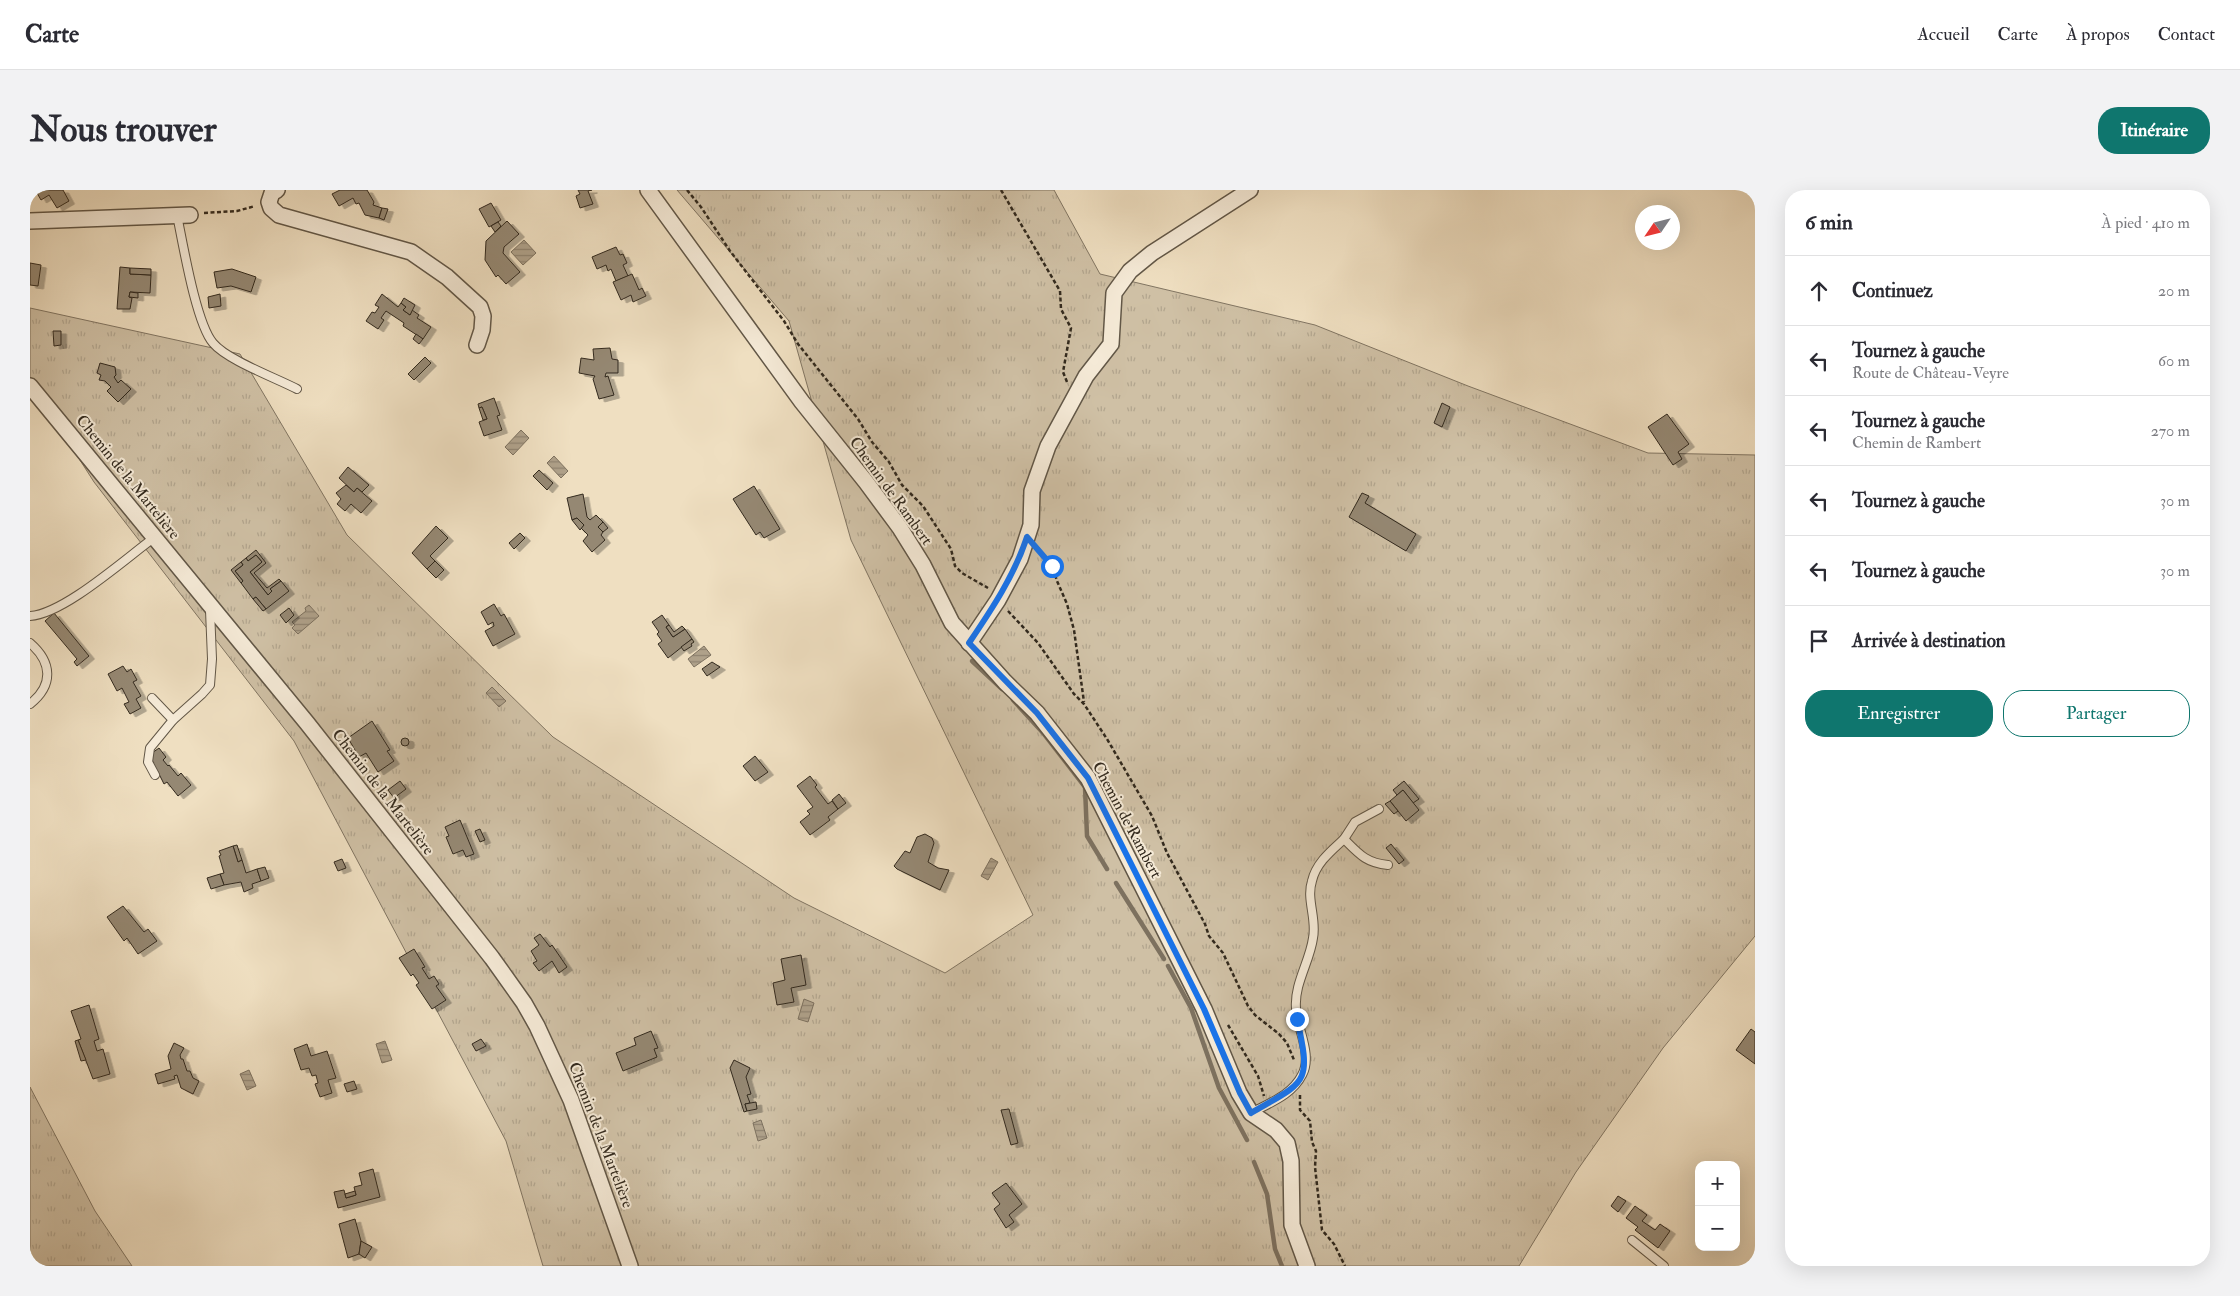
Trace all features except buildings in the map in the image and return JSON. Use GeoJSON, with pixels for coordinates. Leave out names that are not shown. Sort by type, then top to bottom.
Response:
{"type":"FeatureCollection","features":[{"type":"Feature","properties":{"kind":"street","name":"Chemin de Rambert"},"geometry":{"type":"LineString","coordinates":[[648,190],[802,402],[900,528],[923,565],[952,623],[1037,713],[1088,778],[1200,1001],[1240,1093],[1251,1113],[1276,1130],[1287,1143],[1291,1161],[1292,1225],[1307,1266]]}},
{"type":"Feature","properties":{"kind":"street"},"geometry":{"type":"LineString","coordinates":[[969,643],[1002,592],[1020,559],[1031,525],[1032,491],[1048,446],[1086,376],[1111,344],[1114,293],[1120,282],[1152,253],[1250,190]]}},
{"type":"Feature","properties":{"kind":"street"},"geometry":{"type":"LineString","coordinates":[[273,196],[271,208],[279,215],[411,252],[447,277],[480,307],[483,323],[477,345]]}},
{"type":"Feature","properties":{"kind":"street"},"geometry":{"type":"LineString","coordinates":[[30,221],[183,215]]}},
{"type":"Feature","properties":{"kind":"street","name":"Chemin de la Martelière"},"geometry":{"type":"LineString","coordinates":[[30,386],[307,723],[492,958],[524,1002],[571,1100],[630,1266]]}},
{"type":"Feature","properties":{"kind":"lane"},"geometry":{"type":"LineString","coordinates":[[183,215],[199,311],[206,332],[214,344],[230,355],[297,389]]}},
{"type":"Feature","properties":{"kind":"lane"},"geometry":{"type":"LineString","coordinates":[[30,616],[45,612],[70,599],[154,537]]}},
{"type":"Feature","properties":{"kind":"lane"},"geometry":{"type":"LineString","coordinates":[[155,775],[148,762],[150,748],[173,720],[210,685],[212,659],[210,605]]}},
{"type":"Feature","properties":{"kind":"lane"},"geometry":{"type":"LineString","coordinates":[[30,643],[43,658],[47,675],[40,695],[30,704]]}},
{"type":"Feature","properties":{"kind":"lane"},"geometry":{"type":"LineString","coordinates":[[152,698],[173,720]]}},
{"type":"Feature","properties":{"kind":"lane"},"geometry":{"type":"LineString","coordinates":[[1251,1113],[1291,1090],[1304,1073],[1305,1056],[1295,1007],[1313,938],[1314,924],[1310,893],[1312,880],[1318,867],[1327,855],[1344,839],[1355,822],[1378,809]]}},
{"type":"Feature","properties":{"kind":"lane"},"geometry":{"type":"LineString","coordinates":[[1344,839],[1359,854],[1373,864],[1388,865]]}},
{"type":"Feature","properties":{"kind":"lane"},"geometry":{"type":"LineString","coordinates":[[1632,1240],[1664,1266]]}},
{"type":"Feature","properties":{"kind":"path"},"geometry":{"type":"LineString","coordinates":[[1000,190],[1060,291],[1061,309],[1071,328],[1062,372],[1075,397]]}},
{"type":"Feature","properties":{"kind":"path"},"geometry":{"type":"LineString","coordinates":[[183,215],[237,211],[273,196]]}},
{"type":"Feature","properties":{"kind":"path"},"geometry":{"type":"LineString","coordinates":[[1027,537],[1052,566],[1068,604],[1074,630],[1084,704]]}},
{"type":"Feature","properties":{"kind":"green space"},"geometry":{"type":"Polygon","coordinates":[[[677,190],[1054,190],[1100,274],[1315,325],[1468,386],[1648,453],[1755,455],[1755,936],[1663,1048],[1576,1172],[1519,1266],[543,1266],[506,1141],[294,741],[94,482],[30,382],[30,308],[240,354],[347,535],[553,737],[794,898],[945,973],[1033,915],[851,540],[789,321],[677,190]]]}},
{"type":"Feature","properties":{"kind":"green space"},"geometry":{"type":"Polygon","coordinates":[[[30,1087],[95,1211],[132,1266],[30,1266],[30,1087]]]}},
{"type":"Feature","properties":{"kind":"shaded area"},"geometry":{"type":"Polygon","coordinates":[[[524,240],[536,253],[523,265],[511,252],[524,240]]]}},
{"type":"Feature","properties":{"kind":"shaded area"},"geometry":{"type":"Polygon","coordinates":[[[521,430],[529,438],[513,455],[505,447],[521,430]]]}},
{"type":"Feature","properties":{"kind":"shaded area"},"geometry":{"type":"Polygon","coordinates":[[[554,456],[568,471],[561,478],[547,463],[554,456]]]}},
{"type":"Feature","properties":{"kind":"shaded area"},"geometry":{"type":"Polygon","coordinates":[[[309,605],[319,616],[298,634],[292,628],[295,625],[292,622],[306,611],[305,608],[309,605]]]}},
{"type":"Feature","properties":{"kind":"shaded area"},"geometry":{"type":"Polygon","coordinates":[[[704,646],[711,655],[694,667],[688,659],[704,646]]]}},
{"type":"Feature","properties":{"kind":"shaded area"},"geometry":{"type":"Polygon","coordinates":[[[492,687],[506,701],[499,707],[486,693],[492,687]]]}},
{"type":"Feature","properties":{"kind":"shaded area"},"geometry":{"type":"Polygon","coordinates":[[[991,858],[998,862],[988,880],[981,876],[991,858]]]}},
{"type":"Feature","properties":{"kind":"shaded area"},"geometry":{"type":"Polygon","coordinates":[[[804,999],[814,1003],[808,1022],[798,1019],[804,999]]]}},
{"type":"Feature","properties":{"kind":"shaded area"},"geometry":{"type":"Polygon","coordinates":[[[385,1041],[392,1060],[382,1063],[376,1044],[385,1041]]]}},
{"type":"Feature","properties":{"kind":"shaded area"},"geometry":{"type":"Polygon","coordinates":[[[249,1070],[256,1086],[247,1090],[240,1074],[249,1070]]]}},
{"type":"Feature","properties":{"kind":"shaded area"},"geometry":{"type":"Polygon","coordinates":[[[761,1120],[767,1138],[758,1141],[753,1123],[761,1120]]]}},
{"type":"Feature","properties":{"kind":"waterway"},"geometry":{"type":"LineString","coordinates":[[972,661],[1002,689]]}},
{"type":"Feature","properties":{"kind":"waterway"},"geometry":{"type":"LineString","coordinates":[[1013,700],[1044,734],[1085,787],[1087,836],[1107,869]]}},
{"type":"Feature","properties":{"kind":"waterway"},"geometry":{"type":"LineString","coordinates":[[1116,883],[1164,959]]}},
{"type":"Feature","properties":{"kind":"waterway"},"geometry":{"type":"LineString","coordinates":[[1168,966],[1191,1008],[1219,1088],[1247,1140]]}},
{"type":"Feature","properties":{"kind":"waterway"},"geometry":{"type":"LineString","coordinates":[[1254,1162],[1267,1194],[1275,1249],[1282,1266]]}},
{"type":"Feature","properties":{"kind":"route"},"geometry":{"type":"LineString","coordinates":[[1052,566],[1044,554],[1027,537],[1020,559],[998,600],[969,643],[1037,713],[1088,778],[1120,838],[1204,1009],[1240,1093],[1251,1113],[1291,1090],[1304,1073],[1306,1063],[1297,1019]]}}]}
